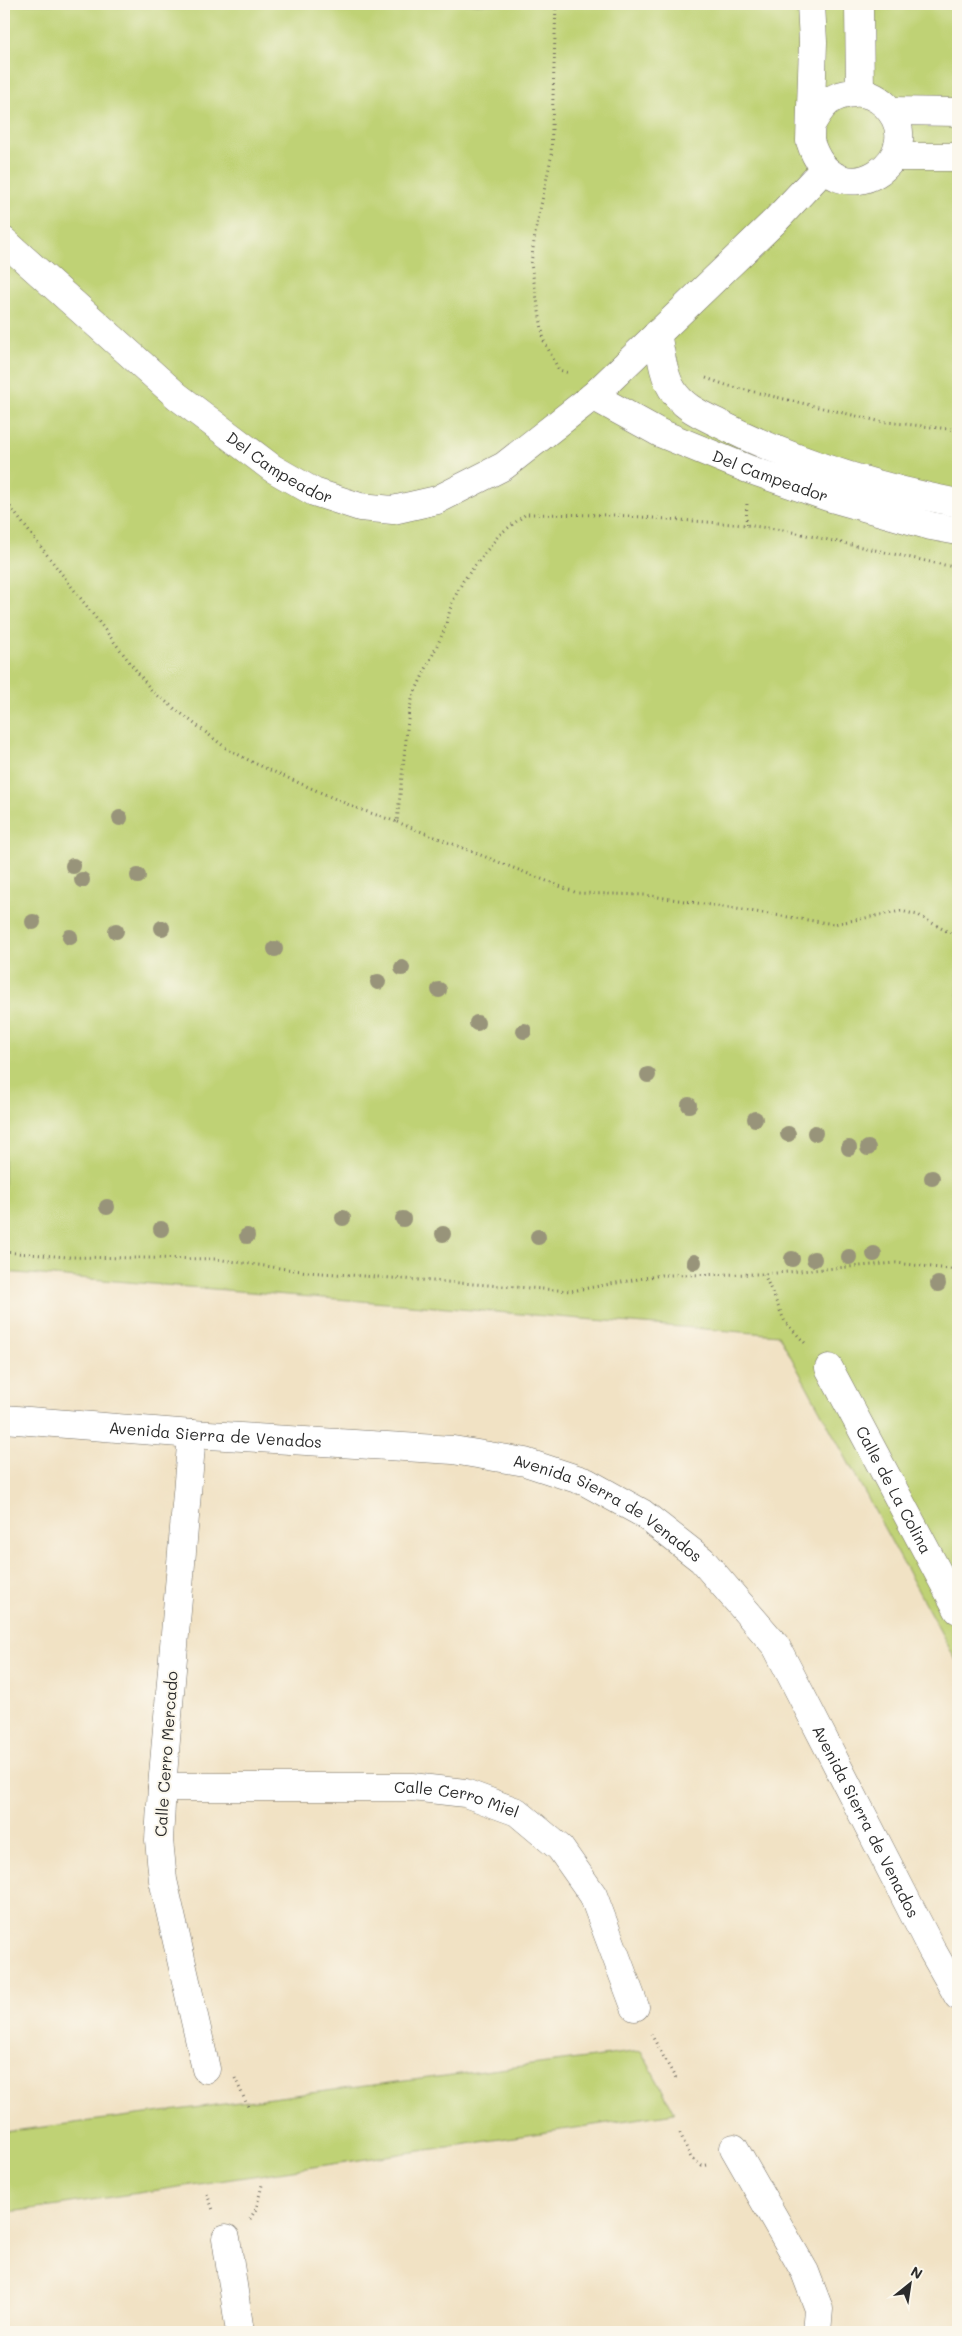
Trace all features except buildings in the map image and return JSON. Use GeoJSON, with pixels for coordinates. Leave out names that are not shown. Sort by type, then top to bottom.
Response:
{"type":"FeatureCollection","features":[{"type":"Feature","properties":{"kind":"street"},"geometry":{"type":"LineString","coordinates":[[811,4],[810,141],[815,156],[824,169],[838,178],[854,181],[870,178],[884,170],[894,157],[898,142],[898,126],[891,111],[880,100],[860,92],[839,94],[822,106],[811,124]]}},
{"type":"Feature","properties":{"kind":"street"},"geometry":{"type":"LineString","coordinates":[[859,4],[860,92]]}},
{"type":"Feature","properties":{"kind":"street"},"geometry":{"type":"LineString","coordinates":[[891,111],[958,112]]}},
{"type":"Feature","properties":{"kind":"street"},"geometry":{"type":"LineString","coordinates":[[894,157],[958,157]]}},
{"type":"Feature","properties":{"kind":"street","name":"Del Campeador"},"geometry":{"type":"LineString","coordinates":[[4,241],[177,396],[272,468],[314,492],[360,507],[393,510],[438,500],[504,466],[593,396],[775,221],[824,169]]}},
{"type":"Feature","properties":{"kind":"street","name":"Del Campeador"},"geometry":{"type":"LineString","coordinates":[[657,334],[665,373],[672,389],[687,407],[748,438],[836,473],[958,503]]}},
{"type":"Feature","properties":{"kind":"street","name":"Del Campeador"},"geometry":{"type":"LineString","coordinates":[[593,396],[660,433],[748,469],[828,497],[931,526],[958,531]]}},
{"type":"Feature","properties":{"kind":"street","name":"Calle de La Colina"},"geometry":{"type":"LineString","coordinates":[[829,1368],[958,1610]]}},
{"type":"Feature","properties":{"kind":"street","name":"Avenida Sierra de Venados"},"geometry":{"type":"LineString","coordinates":[[4,1419],[192,1434],[453,1450],[525,1462],[586,1482],[642,1513],[702,1560],[776,1646],[932,1950],[958,1996]]}},
{"type":"Feature","properties":{"kind":"street","name":"Calle Cerro Mercado"},"geometry":{"type":"LineString","coordinates":[[192,1434],[159,1840],[163,1880],[206,2069]]}},
{"type":"Feature","properties":{"kind":"street","name":"Calle Cerro Miel"},"geometry":{"type":"LineString","coordinates":[[162,1787],[412,1787],[465,1793],[517,1812],[560,1848],[594,1895],[636,2007]]}},
{"type":"Feature","properties":{"kind":"street"},"geometry":{"type":"LineString","coordinates":[[734,2148],[805,2272],[819,2309],[817,2332]]}},
{"type":"Feature","properties":{"kind":"street"},"geometry":{"type":"LineString","coordinates":[[226,2238],[240,2332]]}},
{"type":"Feature","properties":{"kind":"path"},"geometry":{"type":"LineString","coordinates":[[556,4],[551,158],[535,234],[531,264],[544,341],[555,365],[566,373],[616,373]]}},
{"type":"Feature","properties":{"kind":"path"},"geometry":{"type":"LineString","coordinates":[[665,373],[696,374],[730,386],[878,421],[958,430]]}},
{"type":"Feature","properties":{"kind":"path"},"geometry":{"type":"LineString","coordinates":[[4,499],[152,691],[233,752],[356,808],[397,822],[577,893],[645,895],[834,924],[901,911],[918,915],[948,932],[958,935]]}},
{"type":"Feature","properties":{"kind":"path"},"geometry":{"type":"LineString","coordinates":[[397,822],[409,712],[413,696],[444,631],[452,603],[462,581],[499,535],[526,514],[615,516],[746,525],[783,530],[958,568]]}},
{"type":"Feature","properties":{"kind":"path"},"geometry":{"type":"LineString","coordinates":[[4,1252],[68,1257],[215,1259],[308,1272],[570,1291],[661,1275],[764,1274],[896,1263],[958,1270]]}},
{"type":"Feature","properties":{"kind":"path"},"geometry":{"type":"LineString","coordinates":[[764,1274],[785,1322],[829,1368]]}},
{"type":"Feature","properties":{"kind":"path"},"geometry":{"type":"LineString","coordinates":[[636,2007],[677,2081]]}},
{"type":"Feature","properties":{"kind":"path"},"geometry":{"type":"LineString","coordinates":[[680,2133],[691,2158],[702,2166]]}},
{"type":"Feature","properties":{"kind":"green space"},"geometry":{"type":"Polygon","coordinates":[[[4,4],[958,4],[958,1664],[779,1335],[4,1272],[4,4]]]}},
{"type":"Feature","properties":{"kind":"green space"},"geometry":{"type":"Polygon","coordinates":[[[641,2051],[675,2113],[4,2213],[4,2132],[641,2051]]]}}]}
